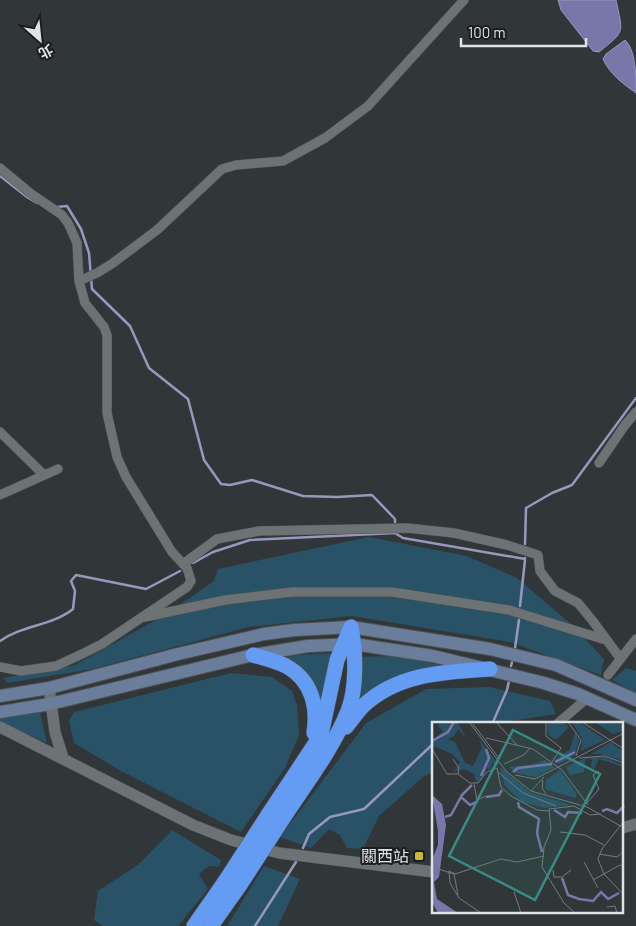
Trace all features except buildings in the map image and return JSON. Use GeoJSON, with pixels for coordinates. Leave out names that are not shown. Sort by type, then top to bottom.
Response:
{"type":"FeatureCollection","features":[{"type":"Feature","properties":{"kind":"highway"},"geometry":{"type":"LineString","coordinates":[[334,739],[348,710],[352,695],[349,644],[351,627]]}},
{"type":"Feature","properties":{"kind":"highway"},"geometry":{"type":"LineString","coordinates":[[275,818],[321,735],[338,660],[349,644]]}},
{"type":"Feature","properties":{"kind":"highway"},"geometry":{"type":"LineString","coordinates":[[253,655],[286,666],[308,688],[314,700],[316,718],[311,752]]}},
{"type":"Feature","properties":{"kind":"highway"},"geometry":{"type":"LineString","coordinates":[[210,926],[233,883],[275,818],[334,739],[362,707],[380,692],[403,681],[424,675],[490,669]]}},
{"type":"Feature","properties":{"kind":"highway"},"geometry":{"type":"LineString","coordinates":[[194,926],[233,883]]}},
{"type":"Feature","properties":{"kind":"main road"},"geometry":{"type":"LineString","coordinates":[[0,696],[49,688],[169,656],[264,634],[294,630],[351,627],[490,649],[556,666],[636,700]]}},
{"type":"Feature","properties":{"kind":"main road"},"geometry":{"type":"LineString","coordinates":[[0,712],[50,704],[253,655],[308,646],[349,644],[432,656],[544,683],[570,691],[636,720]]}},
{"type":"Feature","properties":{"kind":"street"},"geometry":{"type":"LineString","coordinates":[[82,280],[97,273],[157,230],[222,169],[236,165],[283,161],[304,151],[332,133],[368,106],[464,0]]}},
{"type":"Feature","properties":{"kind":"street"},"geometry":{"type":"LineString","coordinates":[[0,168],[30,193],[53,208],[68,222],[77,243],[85,303],[104,327],[107,335],[107,413],[117,457],[126,477],[172,552],[187,568],[191,582],[187,587],[102,644],[56,666],[20,671],[0,667]]}},
{"type":"Feature","properties":{"kind":"street"},"geometry":{"type":"LineString","coordinates":[[599,463],[624,425],[636,412]]}},
{"type":"Feature","properties":{"kind":"street"},"geometry":{"type":"LineString","coordinates":[[0,432],[44,475]]}},
{"type":"Feature","properties":{"kind":"street"},"geometry":{"type":"LineString","coordinates":[[0,495],[58,469]]}},
{"type":"Feature","properties":{"kind":"street"},"geometry":{"type":"LineString","coordinates":[[183,564],[217,539],[259,532],[407,528],[454,532],[538,555],[540,571],[555,590],[578,603],[620,658]]}},
{"type":"Feature","properties":{"kind":"street"},"geometry":{"type":"LineString","coordinates":[[139,618],[225,600],[292,592],[392,592],[509,610],[606,640]]}},
{"type":"Feature","properties":{"kind":"street"},"geometry":{"type":"LineString","coordinates":[[608,674],[636,639]]}},
{"type":"Feature","properties":{"kind":"street"},"geometry":{"type":"LineString","coordinates":[[49,688],[55,732],[63,758]]}},
{"type":"Feature","properties":{"kind":"street"},"geometry":{"type":"LineString","coordinates":[[559,722],[585,700]]}},
{"type":"Feature","properties":{"kind":"street"},"geometry":{"type":"LineString","coordinates":[[0,727],[193,825],[232,840],[280,853],[432,872]]}},
{"type":"Feature","properties":{"kind":"shaded area"},"geometry":{"type":"Polygon","coordinates":[[[558,0],[616,0],[621,26],[618,35],[599,52],[593,51],[561,10],[558,0]]]}},
{"type":"Feature","properties":{"kind":"shaded area"},"geometry":{"type":"Polygon","coordinates":[[[625,40],[629,44],[633,56],[636,93],[613,74],[603,59],[606,54],[625,40]]]}},
{"type":"Feature","properties":{"kind":"shaded area"},"geometry":{"type":"Polygon","coordinates":[[[369,537],[467,556],[517,578],[571,624],[604,659],[601,675],[510,642],[352,616],[249,627],[92,669],[8,683],[3,678],[75,665],[165,615],[214,581],[218,569],[369,537]]]}},
{"type":"Feature","properties":{"kind":"shaded area"},"geometry":{"type":"Polygon","coordinates":[[[334,653],[320,724],[283,658],[297,655],[334,653]]]}},
{"type":"Feature","properties":{"kind":"shaded area"},"geometry":{"type":"Polygon","coordinates":[[[390,656],[442,665],[426,669],[355,705],[358,657],[390,656]]]}},
{"type":"Feature","properties":{"kind":"shaded area"},"geometry":{"type":"Polygon","coordinates":[[[626,668],[636,671],[636,693],[612,680],[626,668]]]}},
{"type":"Feature","properties":{"kind":"shaded area"},"geometry":{"type":"Polygon","coordinates":[[[231,673],[272,677],[292,691],[297,705],[299,735],[285,768],[241,832],[121,771],[74,743],[69,721],[74,712],[231,673]]]}},
{"type":"Feature","properties":{"kind":"shaded area"},"geometry":{"type":"Polygon","coordinates":[[[489,687],[550,701],[556,714],[503,722],[432,722],[432,772],[423,777],[379,816],[363,849],[347,848],[340,835],[329,829],[311,848],[280,837],[366,723],[426,689],[489,687]]]}},
{"type":"Feature","properties":{"kind":"shaded area"},"geometry":{"type":"Polygon","coordinates":[[[40,712],[47,743],[0,722],[0,717],[40,712]]]}},
{"type":"Feature","properties":{"kind":"shaded area"},"geometry":{"type":"Polygon","coordinates":[[[172,830],[221,860],[219,867],[209,866],[199,874],[208,889],[178,926],[103,926],[94,920],[98,891],[139,864],[172,830]]]}},
{"type":"Feature","properties":{"kind":"shaded area"},"geometry":{"type":"Polygon","coordinates":[[[264,866],[300,879],[278,926],[227,926],[264,866]]]}},
{"type":"Feature","properties":{"kind":"waterway"},"geometry":{"type":"LineString","coordinates":[[0,176],[37,203]]}},
{"type":"Feature","properties":{"kind":"waterway"},"geometry":{"type":"LineString","coordinates":[[56,207],[67,206],[81,229],[89,253],[92,289],[130,326],[149,368],[188,399],[204,460],[221,484],[230,485],[252,480],[303,496],[372,495],[395,519],[395,522]]}},
{"type":"Feature","properties":{"kind":"waterway"},"geometry":{"type":"LineString","coordinates":[[525,544],[526,508],[552,493],[572,485],[636,398]]}},
{"type":"Feature","properties":{"kind":"waterway"},"geometry":{"type":"LineString","coordinates":[[395,533],[403,538],[525,558]]}},
{"type":"Feature","properties":{"kind":"waterway"},"geometry":{"type":"LineString","coordinates":[[193,563],[213,552],[250,540],[396,533]]}},
{"type":"Feature","properties":{"kind":"waterway"},"geometry":{"type":"LineString","coordinates":[[520,606],[525,560]]}},
{"type":"Feature","properties":{"kind":"waterway"},"geometry":{"type":"LineString","coordinates":[[0,641],[18,632],[56,619],[73,609],[75,591],[71,581],[76,575],[146,589],[180,571]]}},
{"type":"Feature","properties":{"kind":"waterway"},"geometry":{"type":"LineString","coordinates":[[515,648],[519,620]]}},
{"type":"Feature","properties":{"kind":"waterway"},"geometry":{"type":"LineString","coordinates":[[511,666],[512,662]]}},
{"type":"Feature","properties":{"kind":"waterway"},"geometry":{"type":"LineString","coordinates":[[493,722],[509,681]]}},
{"type":"Feature","properties":{"kind":"waterway"},"geometry":{"type":"LineString","coordinates":[[303,848],[309,834],[330,817],[364,809],[432,745]]}},
{"type":"Feature","properties":{"kind":"waterway"},"geometry":{"type":"LineString","coordinates":[[255,926],[296,862]]}},
{"type":"Feature","properties":{"kind":"place","name":"關西站"},"geometry":{"type":"Point","coordinates":[419,856]}}]}
